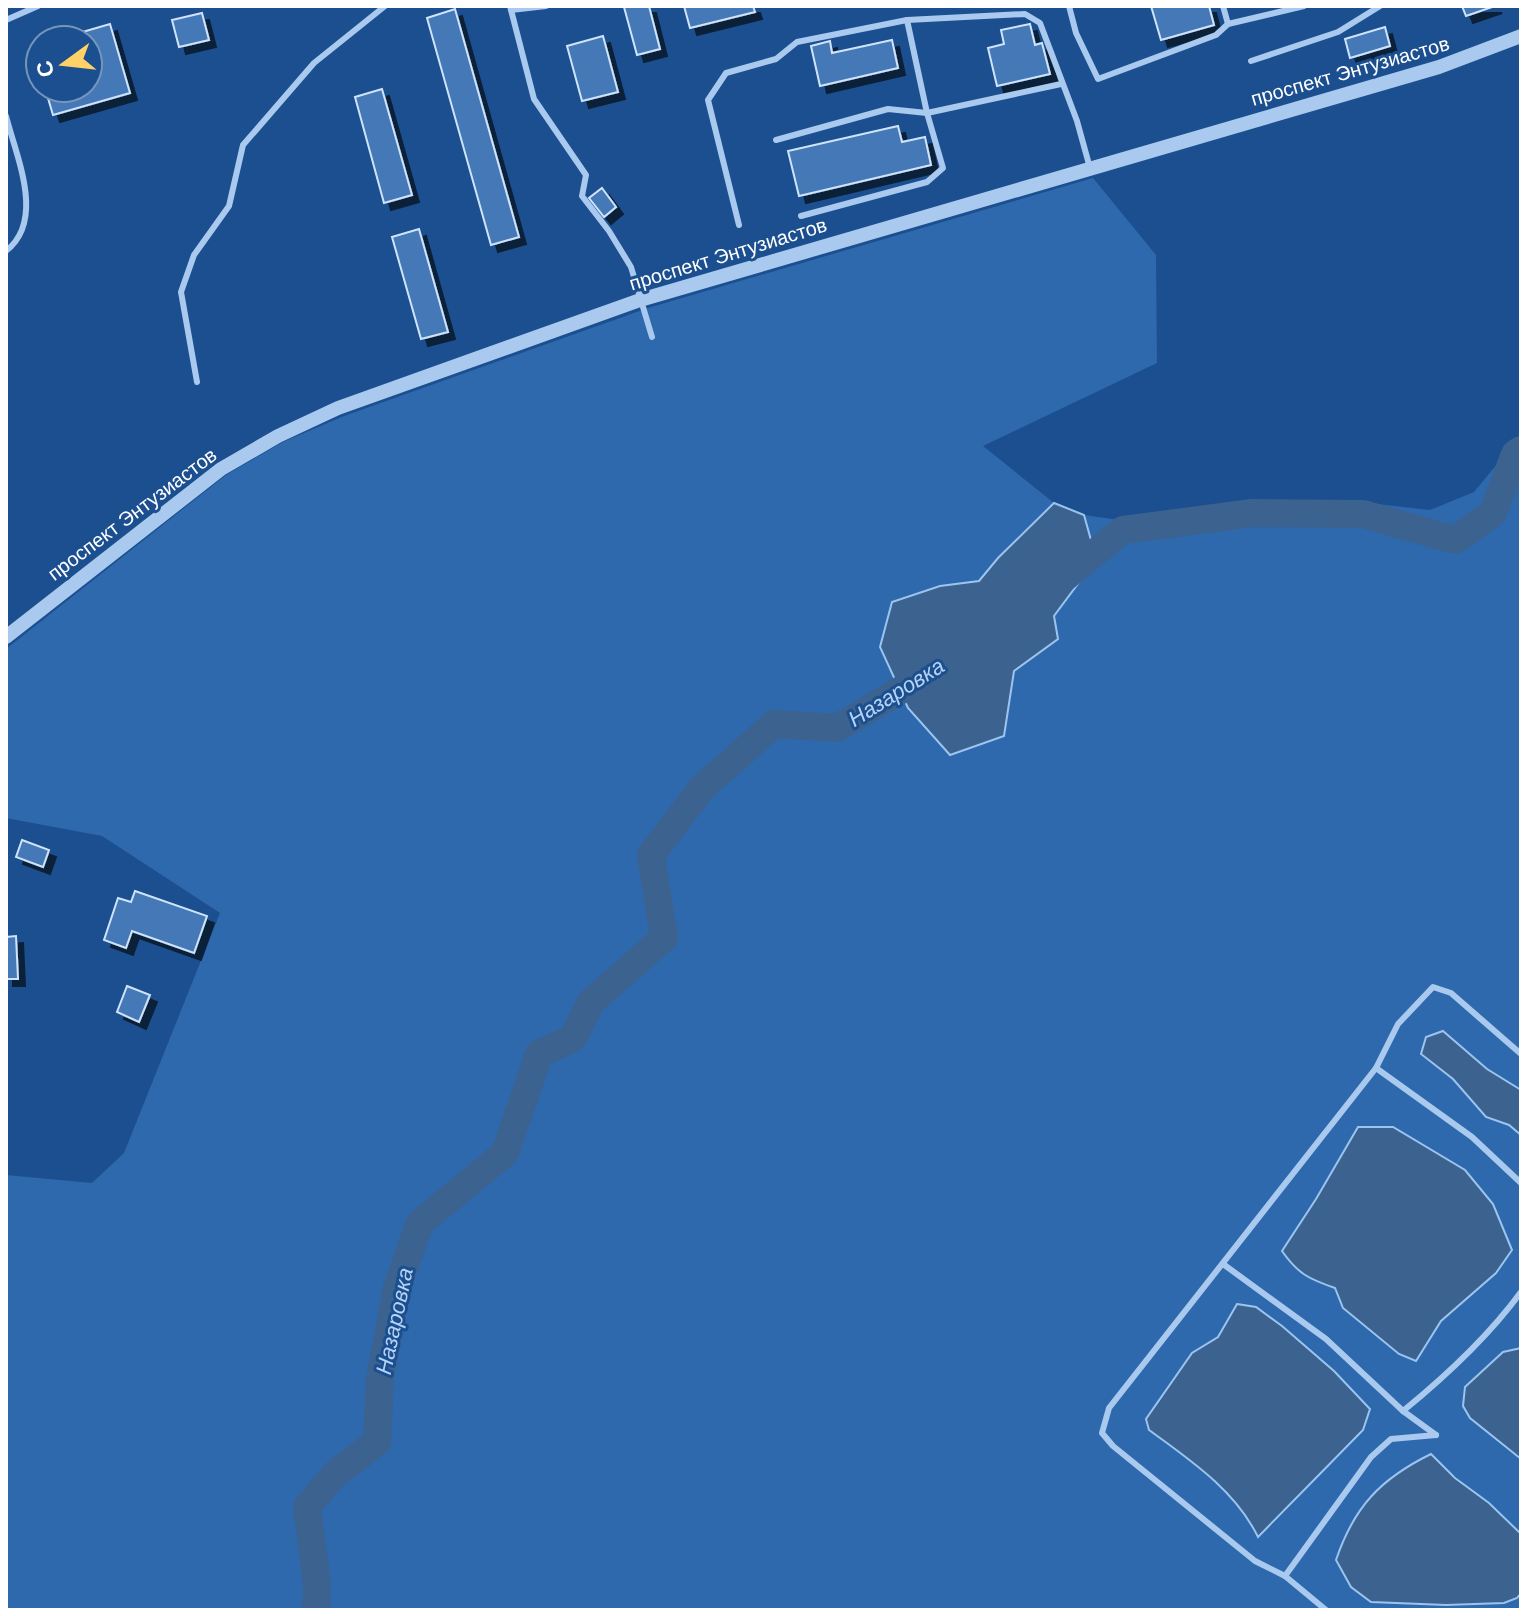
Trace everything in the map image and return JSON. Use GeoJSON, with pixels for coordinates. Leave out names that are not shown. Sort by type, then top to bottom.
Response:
{"type":"FeatureCollection","features":[{"type":"Feature","properties":{"kind":"street","name":"проспект Энтузиастов"},"geometry":{"type":"LineString","coordinates":[[6,637],[221,469],[278,436],[338,408],[640,300],[1439,67],[1521,36]]}},
{"type":"Feature","properties":{"kind":"lane"},"geometry":{"type":"LineString","coordinates":[[6,20],[38,6]]}},
{"type":"Feature","properties":{"kind":"lane"},"geometry":{"type":"LineString","coordinates":[[197,382],[181,292],[194,255],[229,206],[243,145],[314,63],[385,6]]}},
{"type":"Feature","properties":{"kind":"lane"},"geometry":{"type":"LineString","coordinates":[[546,6],[510,8],[534,99],[586,175],[582,196],[631,267],[652,337]]}},
{"type":"Feature","properties":{"kind":"lane"},"geometry":{"type":"LineString","coordinates":[[1069,6],[1076,33],[1098,79],[1216,35],[1228,24],[1304,6]]}},
{"type":"Feature","properties":{"kind":"lane"},"geometry":{"type":"LineString","coordinates":[[1223,6],[1228,24]]}},
{"type":"Feature","properties":{"kind":"lane"},"geometry":{"type":"LineString","coordinates":[[1251,61],[1338,32],[1380,6]]}},
{"type":"Feature","properties":{"kind":"lane"},"geometry":{"type":"LineString","coordinates":[[739,225],[708,100],[726,73],[776,59],[797,42],[907,20],[1025,14],[1040,23],[1077,121],[1090,168]]}},
{"type":"Feature","properties":{"kind":"lane"},"geometry":{"type":"LineString","coordinates":[[801,216],[927,182],[943,168],[927,113],[907,20]]}},
{"type":"Feature","properties":{"kind":"lane"},"geometry":{"type":"LineString","coordinates":[[776,140],[888,109],[927,113],[1061,84]]}},
{"type":"Feature","properties":{"kind":"lane"},"geometry":{"type":"LineString","coordinates":[[6,116],[24,185],[27,216],[19,241],[6,251]]}},
{"type":"Feature","properties":{"kind":"lane"},"geometry":{"type":"LineString","coordinates":[[1326,1610],[1285,1576],[1255,1561],[1113,1446],[1102,1433],[1109,1408],[1376,1068],[1398,1024],[1433,987],[1451,993],[1521,1054]]}},
{"type":"Feature","properties":{"kind":"lane"},"geometry":{"type":"LineString","coordinates":[[1376,1068],[1472,1137],[1521,1183]]}},
{"type":"Feature","properties":{"kind":"lane"},"geometry":{"type":"LineString","coordinates":[[1223,1264],[1326,1339],[1403,1411],[1436,1435],[1391,1439],[1371,1457],[1285,1576]]}},
{"type":"Feature","properties":{"kind":"lane"},"geometry":{"type":"LineString","coordinates":[[1403,1411],[1439,1382],[1521,1292]]}},
{"type":"Feature","properties":{"kind":"lane"},"geometry":{"type":"LineString","coordinates":[[1515,1300],[1521,1307]]}},
{"type":"Feature","properties":{"kind":"shaded area"},"geometry":{"type":"Polygon","coordinates":[[[1093,178],[1156,255],[1157,363],[983,446],[1054,503],[979,581],[940,586],[1004,735],[1014,671],[1057,639],[1053,616],[1083,576],[1094,552],[1084,515],[1120,520],[1253,501],[1368,503],[1430,510],[1474,492],[1521,435],[1521,1090],[1487,1069],[1443,1031],[1421,1054],[1453,1079],[1486,1117],[1509,1124],[1521,1135],[1521,1348],[1502,1352],[1470,1418],[1521,1459],[1521,1534],[1431,1454],[1368,1498],[1371,1602],[1473,1605],[1511,1599],[1521,1593],[1521,1610],[6,1610],[6,1175],[92,1183],[124,1153],[220,913],[102,836],[6,818],[6,649],[226,475],[283,442],[344,416],[648,308],[1093,178]],[[1316,1199],[1282,1251],[1335,1287],[1343,1308],[1416,1360],[1441,1321],[1496,1273],[1316,1199]],[[1256,1307],[1192,1353],[1146,1418],[1149,1430],[1224,1490],[1248,1520],[1257,1537],[1362,1430],[1370,1409],[1334,1371],[1256,1307]]]}},
{"type":"Feature","properties":{"kind":"shaded area"},"geometry":{"type":"Polygon","coordinates":[[[1054,503],[1084,515],[1094,551],[1083,577],[1054,616],[1058,639],[1014,671],[1004,736],[950,755],[908,708],[880,647],[892,602],[940,586],[979,581],[1054,503]]]}},
{"type":"Feature","properties":{"kind":"shaded area"},"geometry":{"type":"Polygon","coordinates":[[[1443,1031],[1487,1069],[1521,1090],[1521,1135],[1509,1125],[1486,1117],[1453,1079],[1421,1054],[1426,1037],[1443,1031]]]}},
{"type":"Feature","properties":{"kind":"shaded area"},"geometry":{"type":"Polygon","coordinates":[[[1358,1127],[1393,1127],[1465,1170],[1493,1204],[1512,1250],[1496,1273],[1441,1321],[1416,1361],[1399,1354],[1343,1308],[1335,1288],[1305,1275],[1282,1251],[1358,1127]]]}},
{"type":"Feature","properties":{"kind":"shaded area"},"geometry":{"type":"Polygon","coordinates":[[[1237,1304],[1256,1307],[1282,1326],[1334,1371],[1370,1409],[1363,1430],[1258,1537],[1224,1490],[1149,1430],[1146,1419],[1192,1353],[1218,1337],[1237,1304]]]}},
{"type":"Feature","properties":{"kind":"shaded area"},"geometry":{"type":"Polygon","coordinates":[[[1521,1348],[1521,1459],[1470,1418],[1463,1406],[1465,1387],[1503,1352],[1521,1348]]]}},
{"type":"Feature","properties":{"kind":"shaded area"},"geometry":{"type":"Polygon","coordinates":[[[1431,1454],[1521,1534],[1521,1593],[1517,1598],[1504,1603],[1446,1605],[1371,1602],[1351,1587],[1336,1560],[1351,1525],[1371,1496],[1383,1485],[1431,1454]]]}},
{"type":"Feature","properties":{"kind":"building"},"geometry":{"type":"Polygon","coordinates":[[[649,6],[660,49],[637,55],[624,7],[649,6]]]}},
{"type":"Feature","properties":{"kind":"building"},"geometry":{"type":"Polygon","coordinates":[[[684,6],[753,6],[755,12],[690,28],[684,6]]]}},
{"type":"Feature","properties":{"kind":"building"},"geometry":{"type":"Polygon","coordinates":[[[1151,6],[1209,6],[1214,25],[1161,40],[1151,6]]]}},
{"type":"Feature","properties":{"kind":"building"},"geometry":{"type":"Polygon","coordinates":[[[1462,6],[1495,6],[1466,16],[1462,6]]]}},
{"type":"Feature","properties":{"kind":"building"},"geometry":{"type":"Polygon","coordinates":[[[455,9],[519,237],[491,245],[427,18],[455,9]]]}},
{"type":"Feature","properties":{"kind":"building"},"geometry":{"type":"Polygon","coordinates":[[[202,13],[209,40],[179,47],[172,20],[202,13]]]}},
{"type":"Feature","properties":{"kind":"building"},"geometry":{"type":"Polygon","coordinates":[[[110,24],[130,93],[104,100],[104,26],[110,24]]]}},
{"type":"Feature","properties":{"kind":"building"},"geometry":{"type":"Polygon","coordinates":[[[1030,24],[1035,45],[1042,43],[1050,74],[997,86],[988,48],[1004,44],[1001,30],[1030,24]]]}},
{"type":"Feature","properties":{"kind":"building"},"geometry":{"type":"Polygon","coordinates":[[[1385,27],[1390,46],[1350,58],[1345,39],[1385,27]]]}},
{"type":"Feature","properties":{"kind":"building"},"geometry":{"type":"Polygon","coordinates":[[[603,36],[618,92],[582,101],[567,46],[603,36]]]}},
{"type":"Feature","properties":{"kind":"building"},"geometry":{"type":"Polygon","coordinates":[[[892,40],[898,68],[820,86],[811,46],[830,41],[832,53],[892,40]]]}},
{"type":"Feature","properties":{"kind":"building"},"geometry":{"type":"Polygon","coordinates":[[[382,89],[412,195],[384,203],[355,97],[382,89]]]}},
{"type":"Feature","properties":{"kind":"building"},"geometry":{"type":"Polygon","coordinates":[[[50,104],[92,104],[53,115],[50,104]]]}},
{"type":"Feature","properties":{"kind":"building"},"geometry":{"type":"Polygon","coordinates":[[[898,126],[902,142],[925,137],[931,165],[799,196],[788,151],[898,126]]]}},
{"type":"Feature","properties":{"kind":"building"},"geometry":{"type":"Polygon","coordinates":[[[602,188],[616,207],[604,217],[589,198],[602,188]]]}},
{"type":"Feature","properties":{"kind":"building"},"geometry":{"type":"Polygon","coordinates":[[[419,229],[448,332],[421,339],[392,237],[419,229]]]}},
{"type":"Feature","properties":{"kind":"building"},"geometry":{"type":"Polygon","coordinates":[[[22,840],[49,850],[43,867],[16,857],[22,840]]]}},
{"type":"Feature","properties":{"kind":"building"},"geometry":{"type":"Polygon","coordinates":[[[135,891],[207,916],[194,953],[132,931],[126,948],[104,940],[118,898],[131,902],[135,891]]]}},
{"type":"Feature","properties":{"kind":"building"},"geometry":{"type":"Polygon","coordinates":[[[16,936],[18,979],[6,979],[6,937],[16,936]]]}},
{"type":"Feature","properties":{"kind":"building"},"geometry":{"type":"Polygon","coordinates":[[[127,986],[150,995],[139,1022],[117,1012],[127,986]]]}},
{"type":"Feature","properties":{"kind":"waterway","name":"Назаровка"},"geometry":{"type":"LineString","coordinates":[[1063,579],[1123,530],[1252,513],[1363,514],[1455,540],[1493,513],[1515,454],[1521,450]]}},
{"type":"Feature","properties":{"kind":"waterway","name":"Назаровка"},"geometry":{"type":"LineString","coordinates":[[316,1610],[317,1585],[307,1507],[335,1474],[377,1442],[380,1379],[397,1288],[420,1223],[505,1153],[539,1054],[573,1038],[591,1002],[664,938],[651,855],[702,788],[774,724],[837,728],[931,672]]}}]}
